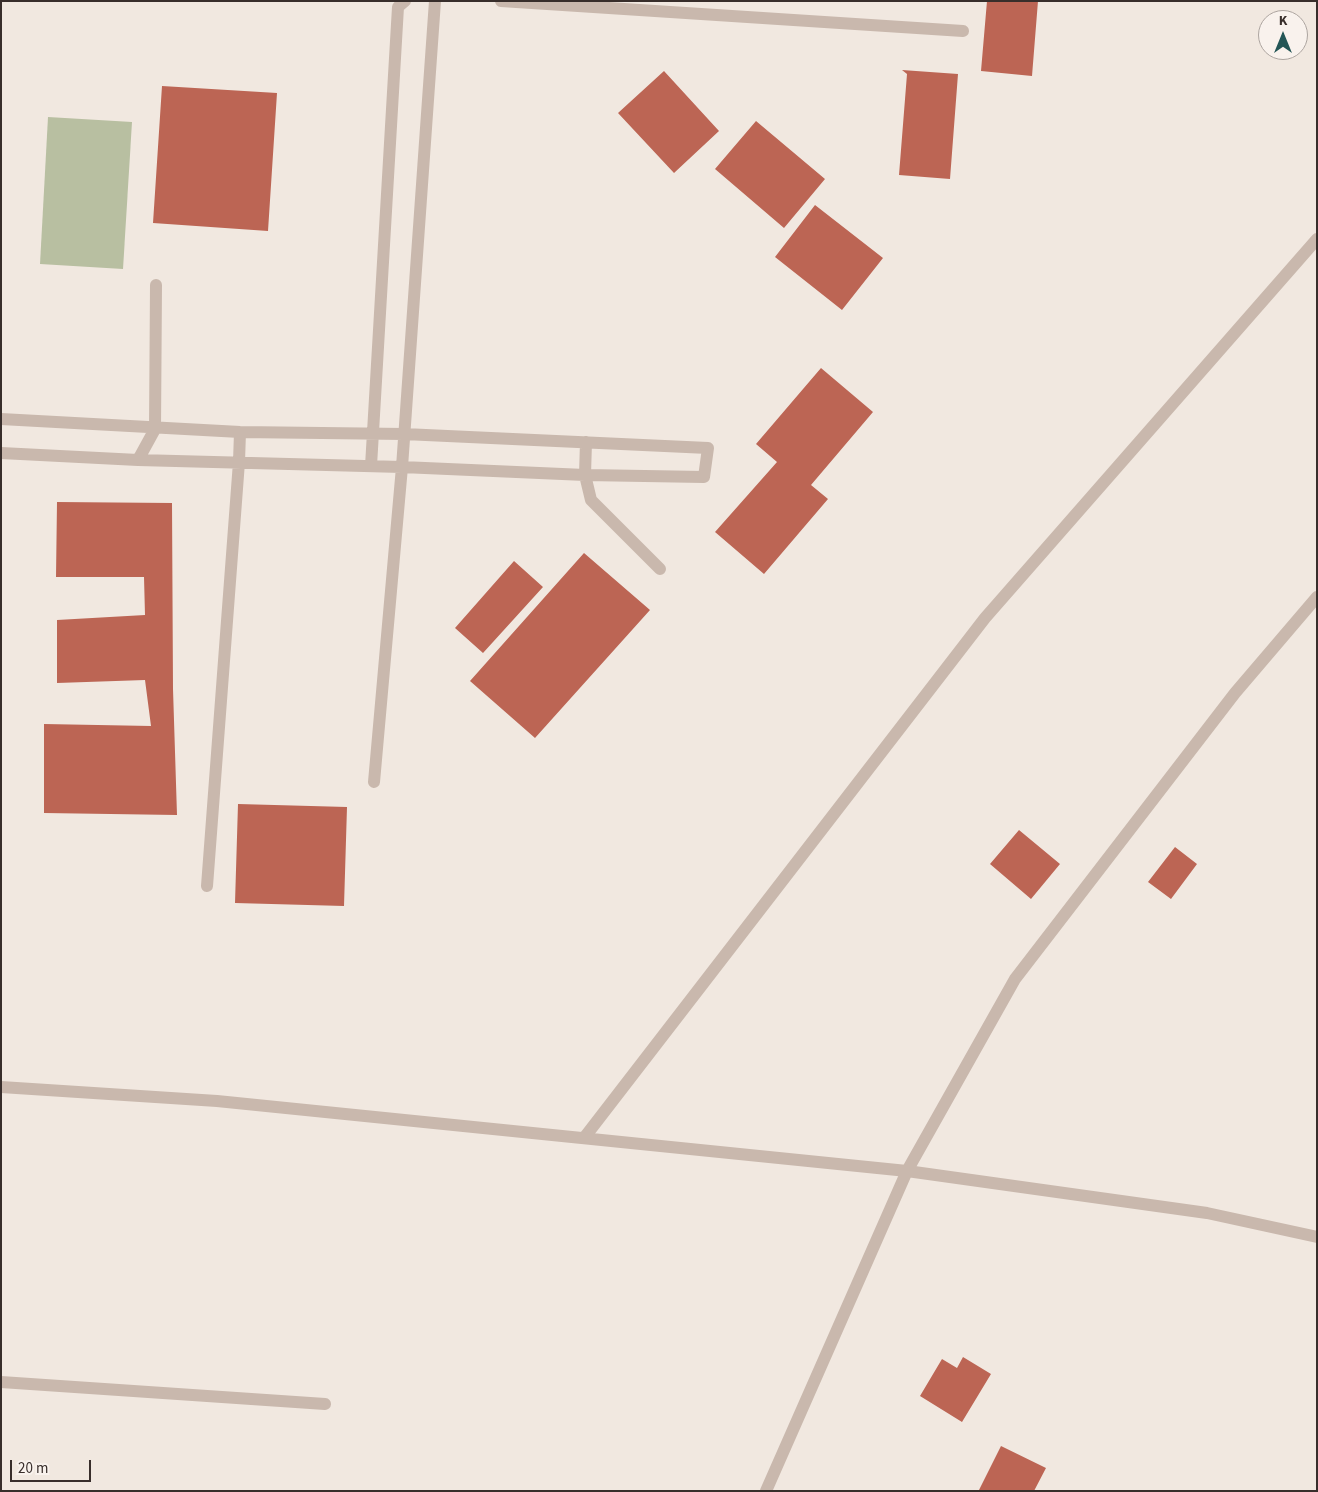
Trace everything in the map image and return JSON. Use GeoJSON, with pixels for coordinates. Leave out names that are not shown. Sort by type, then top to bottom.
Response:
{"type":"FeatureCollection","features":[{"type":"Feature","properties":{"kind":"street"},"geometry":{"type":"LineString","coordinates":[[371,466],[398,7],[405,1]]}},
{"type":"Feature","properties":{"kind":"street"},"geometry":{"type":"LineString","coordinates":[[374,782],[402,466],[435,1]]}},
{"type":"Feature","properties":{"kind":"street"},"geometry":{"type":"LineString","coordinates":[[501,1],[963,31]]}},
{"type":"Feature","properties":{"kind":"street"},"geometry":{"type":"LineString","coordinates":[[584,1138],[985,618],[1317,240]]}},
{"type":"Feature","properties":{"kind":"street"},"geometry":{"type":"LineString","coordinates":[[138,460],[156,429],[156,285]]}},
{"type":"Feature","properties":{"kind":"street"},"geometry":{"type":"LineString","coordinates":[[1,419],[156,429],[404,434],[708,448],[704,477],[584,475],[402,466],[138,460],[1,453]]}},
{"type":"Feature","properties":{"kind":"street"},"geometry":{"type":"LineString","coordinates":[[207,886],[240,432]]}},
{"type":"Feature","properties":{"kind":"street"},"geometry":{"type":"LineString","coordinates":[[586,442],[584,475],[591,500],[660,569]]}},
{"type":"Feature","properties":{"kind":"street"},"geometry":{"type":"LineString","coordinates":[[766,1491],[907,1171],[1015,979],[1235,693],[1317,597]]}},
{"type":"Feature","properties":{"kind":"street"},"geometry":{"type":"LineString","coordinates":[[1,1087],[217,1101],[907,1171],[1208,1213],[1317,1237]]}},
{"type":"Feature","properties":{"kind":"street"},"geometry":{"type":"LineString","coordinates":[[1,1382],[325,1404]]}},
{"type":"Feature","properties":{"kind":"green space"},"geometry":{"type":"Polygon","coordinates":[[[48,117],[132,122],[123,269],[40,264],[48,117]]]}},
{"type":"Feature","properties":{"kind":"building"},"geometry":{"type":"Polygon","coordinates":[[[987,1],[1038,1],[1032,76],[981,71],[987,1]]]}},
{"type":"Feature","properties":{"kind":"building"},"geometry":{"type":"Polygon","coordinates":[[[902,70],[958,74],[950,179],[899,175],[907,74],[902,70]]]}},
{"type":"Feature","properties":{"kind":"building"},"geometry":{"type":"Polygon","coordinates":[[[664,71],[719,131],[674,173],[618,113],[664,71]]]}},
{"type":"Feature","properties":{"kind":"building"},"geometry":{"type":"Polygon","coordinates":[[[162,86],[277,93],[268,231],[153,223],[162,86]]]}},
{"type":"Feature","properties":{"kind":"building"},"geometry":{"type":"Polygon","coordinates":[[[756,121],[825,179],[784,228],[715,169],[756,121]]]}},
{"type":"Feature","properties":{"kind":"building"},"geometry":{"type":"Polygon","coordinates":[[[815,205],[883,258],[842,310],[775,257],[815,205]]]}},
{"type":"Feature","properties":{"kind":"building"},"geometry":{"type":"Polygon","coordinates":[[[821,368],[873,412],[811,485],[828,499],[764,574],[715,532],[777,462],[756,444],[821,368]]]}},
{"type":"Feature","properties":{"kind":"building"},"geometry":{"type":"Polygon","coordinates":[[[57,502],[172,503],[173,689],[177,815],[44,813],[44,724],[151,726],[145,680],[57,683],[57,620],[145,615],[144,577],[56,577],[57,502]]]}},
{"type":"Feature","properties":{"kind":"building"},"geometry":{"type":"Polygon","coordinates":[[[584,553],[650,610],[535,738],[470,681],[584,553]]]}},
{"type":"Feature","properties":{"kind":"building"},"geometry":{"type":"Polygon","coordinates":[[[514,561],[543,587],[483,653],[455,628],[514,561]]]}},
{"type":"Feature","properties":{"kind":"building"},"geometry":{"type":"Polygon","coordinates":[[[238,804],[347,807],[344,906],[235,903],[238,804]]]}},
{"type":"Feature","properties":{"kind":"building"},"geometry":{"type":"Polygon","coordinates":[[[1019,830],[1060,864],[1031,899],[990,864],[1019,830]]]}},
{"type":"Feature","properties":{"kind":"building"},"geometry":{"type":"Polygon","coordinates":[[[1175,847],[1197,864],[1171,899],[1148,882],[1175,847]]]}},
{"type":"Feature","properties":{"kind":"building"},"geometry":{"type":"Polygon","coordinates":[[[963,1357],[991,1374],[962,1422],[920,1396],[942,1359],[957,1368],[963,1357]]]}},
{"type":"Feature","properties":{"kind":"building"},"geometry":{"type":"Polygon","coordinates":[[[1001,1446],[1046,1468],[1034,1491],[979,1490],[1001,1446]]]}}]}
